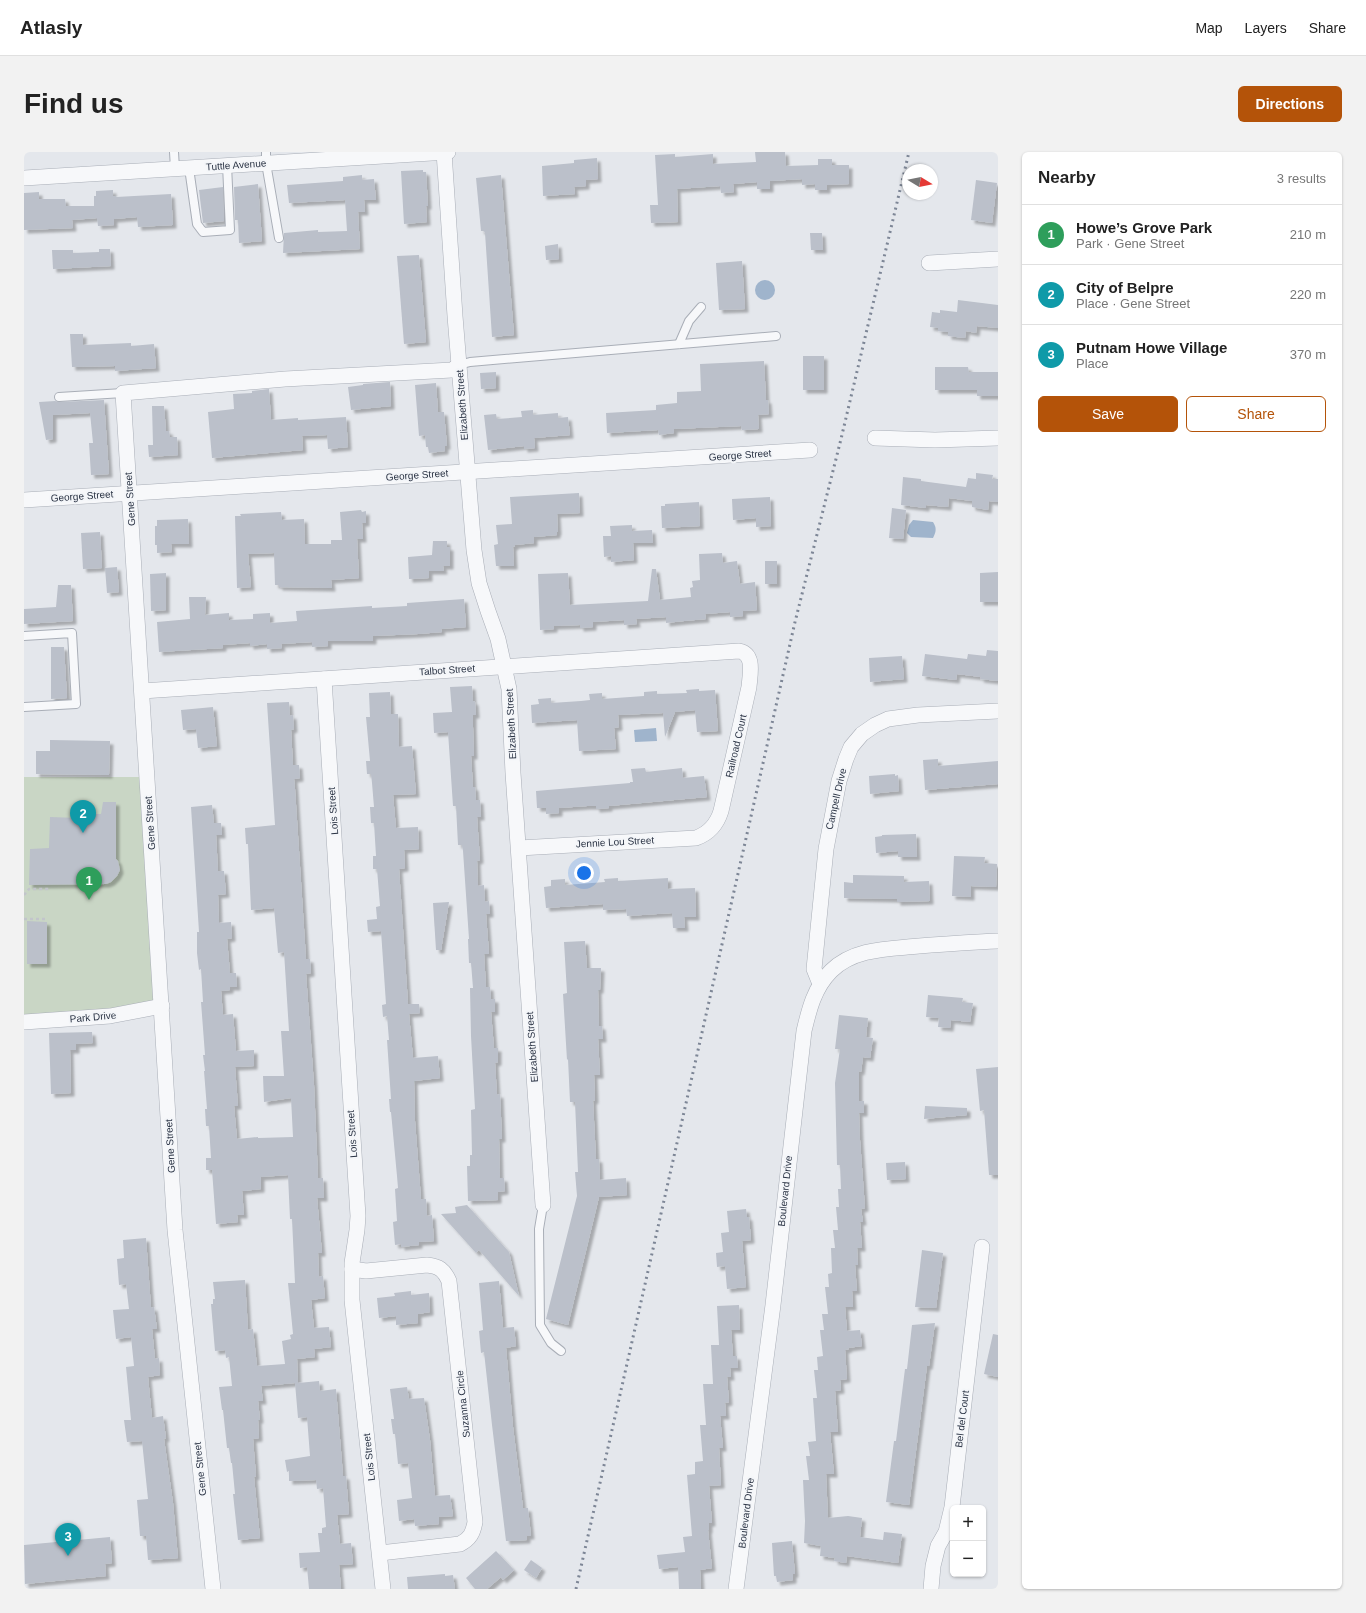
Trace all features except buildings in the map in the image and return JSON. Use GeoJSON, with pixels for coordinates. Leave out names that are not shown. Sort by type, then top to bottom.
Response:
{"type":"FeatureCollection","features":[{"type":"Feature","properties":{"kind":"street","name":"Elizabeth Street"},"geometry":{"type":"LineString","coordinates":[[444,152],[474,550],[479,583],[498,639],[509,689],[543,1205]]}},
{"type":"Feature","properties":{"kind":"street","name":"Tuttle Avenue"},"geometry":{"type":"LineString","coordinates":[[24,178],[227,165],[266,157],[448,152]]}},
{"type":"Feature","properties":{"kind":"street"},"geometry":{"type":"LineString","coordinates":[[929,263],[998,259]]}},
{"type":"Feature","properties":{"kind":"street"},"geometry":{"type":"LineString","coordinates":[[123,393],[285,379],[452,370],[459,365]]}},
{"type":"Feature","properties":{"kind":"street","name":"Gene Street"},"geometry":{"type":"LineString","coordinates":[[123,393],[175,1230],[213,1589]]}},
{"type":"Feature","properties":{"kind":"street"},"geometry":{"type":"LineString","coordinates":[[875,438],[935,440],[998,438]]}},
{"type":"Feature","properties":{"kind":"street","name":"George Street"},"geometry":{"type":"LineString","coordinates":[[24,500],[810,450]]}},
{"type":"Feature","properties":{"kind":"street","name":"Talbot Street"},"geometry":{"type":"LineString","coordinates":[[142,691],[739,651],[745,652],[749,657]]}},
{"type":"Feature","properties":{"kind":"street","name":"Railroad Court"},"geometry":{"type":"LineString","coordinates":[[709,831],[718,821],[721,810],[749,687],[749,657]]}},
{"type":"Feature","properties":{"kind":"street","name":"Lois Street"},"geometry":{"type":"LineString","coordinates":[[324,679],[358,1216],[352,1269],[352,1300],[383,1589]]}},
{"type":"Feature","properties":{"kind":"street","name":"Campell Drive"},"geometry":{"type":"LineString","coordinates":[[820,984],[814,969],[826,849],[839,781],[851,747],[862,734],[874,725],[888,719],[918,715],[998,711]]}},
{"type":"Feature","properties":{"kind":"street","name":"Jennie Lou Street"},"geometry":{"type":"LineString","coordinates":[[519,848],[696,838],[709,831]]}},
{"type":"Feature","properties":{"kind":"street","name":"Boulevard Drive"},"geometry":{"type":"LineString","coordinates":[[736,1589],[773,1305],[804,1031],[811,1003],[820,984],[831,972],[843,962],[856,955],[877,950],[998,941]]}},
{"type":"Feature","properties":{"kind":"street","name":"Park Drive"},"geometry":{"type":"LineString","coordinates":[[24,1022],[110,1016],[162,1006]]}},
{"type":"Feature","properties":{"kind":"street","name":"Bel del Court"},"geometry":{"type":"LineString","coordinates":[[932,1589],[938,1546],[946,1532],[952,1507],[982,1247]]}},
{"type":"Feature","properties":{"kind":"street","name":"Suzanna Circle"},"geometry":{"type":"LineString","coordinates":[[352,1269],[366,1271],[427,1265],[439,1267],[446,1272],[449,1281],[474,1515],[474,1532],[469,1538],[460,1544],[380,1553]]}},
{"type":"Feature","properties":{"kind":"lane"},"geometry":{"type":"LineString","coordinates":[[174,152],[182,168],[197,224],[203,232],[230,230],[227,165]]}},
{"type":"Feature","properties":{"kind":"lane"},"geometry":{"type":"LineString","coordinates":[[266,157],[279,238]]}},
{"type":"Feature","properties":{"kind":"lane"},"geometry":{"type":"LineString","coordinates":[[679,344],[689,321],[701,307]]}},
{"type":"Feature","properties":{"kind":"lane"},"geometry":{"type":"LineString","coordinates":[[459,365],[470,362],[776,336]]}},
{"type":"Feature","properties":{"kind":"lane"},"geometry":{"type":"LineString","coordinates":[[59,397],[123,393]]}},
{"type":"Feature","properties":{"kind":"lane"},"geometry":{"type":"LineString","coordinates":[[24,636],[72,633],[76,704],[24,707]]}},
{"type":"Feature","properties":{"kind":"lane"},"geometry":{"type":"LineString","coordinates":[[543,1205],[539,1229],[540,1325],[551,1342],[561,1351]]}},
{"type":"Feature","properties":{"kind":"path"},"geometry":{"type":"LineString","coordinates":[[24,895],[29,890],[49,889]]}},
{"type":"Feature","properties":{"kind":"path"},"geometry":{"type":"LineString","coordinates":[[24,919],[48,919]]}},
{"type":"Feature","properties":{"kind":"green space"},"geometry":{"type":"Polygon","coordinates":[[[24,777],[146,777],[162,1006],[24,1022],[24,777]]]}},
{"type":"Feature","properties":{"kind":"water"},"geometry":{"type":"Polygon","coordinates":[[[765,280],[772,283],[775,290],[772,297],[765,300],[758,297],[755,290],[758,283],[765,280]]]}},
{"type":"Feature","properties":{"kind":"water"},"geometry":{"type":"Polygon","coordinates":[[[913,520],[933,522],[936,530],[933,538],[911,537],[907,533],[909,525],[913,520]]]}},
{"type":"Feature","properties":{"kind":"water"},"geometry":{"type":"Polygon","coordinates":[[[656,728],[657,741],[635,742],[634,730],[656,728]]]}},
{"type":"Feature","properties":{"kind":"railway"},"geometry":{"type":"LineString","coordinates":[[576,1589],[795,622],[841,439],[909,152]]}},
{"type":"Feature","properties":{"kind":"place","name":"City of Belpre"},"geometry":{"type":"Point","coordinates":[83,833]}},
{"type":"Feature","properties":{"kind":"place","name":"Howe’s Grove Park"},"geometry":{"type":"Point","coordinates":[89,900]}},
{"type":"Feature","properties":{"kind":"place","name":"Putnam Howe Village"},"geometry":{"type":"Point","coordinates":[68,1556]}}]}
